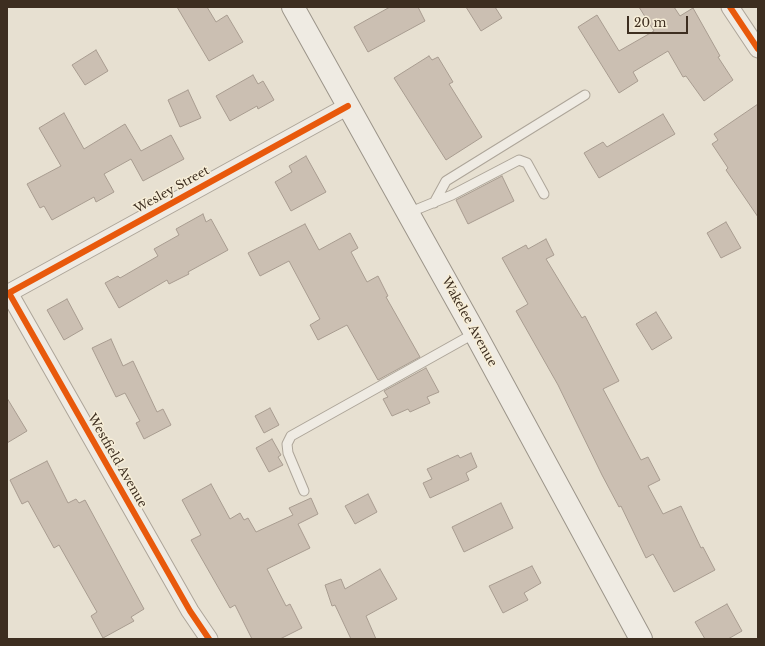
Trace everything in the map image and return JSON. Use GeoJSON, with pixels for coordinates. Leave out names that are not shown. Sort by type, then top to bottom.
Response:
{"type":"FeatureCollection","features":[{"type":"Feature","properties":{"kind":"main road","name":"Wakelee Avenue"},"geometry":{"type":"LineString","coordinates":[[293,7],[475,333],[641,639]]}},
{"type":"Feature","properties":{"kind":"street"},"geometry":{"type":"LineString","coordinates":[[730,7],[758,49]]}},
{"type":"Feature","properties":{"kind":"street","name":"Wesley Street"},"geometry":{"type":"LineString","coordinates":[[8,293],[348,106]]}},
{"type":"Feature","properties":{"kind":"street","name":"Westfield Avenue"},"geometry":{"type":"LineString","coordinates":[[8,293],[190,611],[209,639]]}},
{"type":"Feature","properties":{"kind":"lane"},"geometry":{"type":"LineString","coordinates":[[434,203],[446,181],[585,95]]}},
{"type":"Feature","properties":{"kind":"lane"},"geometry":{"type":"LineString","coordinates":[[408,213],[434,203],[519,160],[527,163],[544,194]]}},
{"type":"Feature","properties":{"kind":"lane"},"geometry":{"type":"LineString","coordinates":[[304,490],[288,453],[287,444],[291,436],[475,333]]}},
{"type":"Feature","properties":{"kind":"building"},"geometry":{"type":"Polygon","coordinates":[[[177,7],[207,7],[216,22],[227,15],[243,42],[209,61],[177,7]]]}},
{"type":"Feature","properties":{"kind":"building"},"geometry":{"type":"Polygon","coordinates":[[[390,7],[418,7],[425,21],[368,52],[354,27],[390,7]]]}},
{"type":"Feature","properties":{"kind":"building"},"geometry":{"type":"Polygon","coordinates":[[[466,7],[495,7],[502,18],[481,31],[466,7]]]}},
{"type":"Feature","properties":{"kind":"building"},"geometry":{"type":"Polygon","coordinates":[[[639,7],[674,7],[680,16],[693,8],[720,56],[718,57],[733,80],[704,101],[686,76],[683,77],[668,51],[633,72],[638,81],[619,93],[578,27],[597,15],[619,51],[654,31],[639,7]]]}},
{"type":"Feature","properties":{"kind":"building"},"geometry":{"type":"Polygon","coordinates":[[[96,50],[108,71],[85,85],[72,65],[96,50]]]}},
{"type":"Feature","properties":{"kind":"building"},"geometry":{"type":"Polygon","coordinates":[[[429,56],[432,60],[438,57],[453,82],[449,84],[482,137],[446,160],[394,78],[429,56]]]}},
{"type":"Feature","properties":{"kind":"building"},"geometry":{"type":"Polygon","coordinates":[[[253,75],[258,84],[263,81],[274,100],[258,109],[257,106],[230,121],[216,96],[253,75]]]}},
{"type":"Feature","properties":{"kind":"building"},"geometry":{"type":"Polygon","coordinates":[[[188,90],[201,118],[180,127],[168,100],[188,90]]]}},
{"type":"Feature","properties":{"kind":"building"},"geometry":{"type":"Polygon","coordinates":[[[758,104],[758,217],[726,170],[728,168],[712,144],[718,140],[714,134],[758,104]]]}},
{"type":"Feature","properties":{"kind":"building"},"geometry":{"type":"Polygon","coordinates":[[[64,113],[84,149],[125,124],[141,151],[171,135],[184,159],[143,181],[131,159],[104,174],[114,192],[96,202],[94,197],[52,220],[44,206],[40,208],[27,184],[61,166],[39,128],[64,113]]]}},
{"type":"Feature","properties":{"kind":"building"},"geometry":{"type":"Polygon","coordinates":[[[663,114],[675,134],[599,178],[584,153],[603,142],[607,147],[663,114]]]}},
{"type":"Feature","properties":{"kind":"building"},"geometry":{"type":"Polygon","coordinates":[[[306,156],[326,192],[291,211],[275,182],[292,172],[289,166],[306,156]]]}},
{"type":"Feature","properties":{"kind":"building"},"geometry":{"type":"Polygon","coordinates":[[[502,176],[514,201],[468,224],[456,200],[502,176]]]}},
{"type":"Feature","properties":{"kind":"building"},"geometry":{"type":"Polygon","coordinates":[[[203,214],[206,222],[211,219],[228,250],[188,272],[189,274],[169,284],[167,280],[119,308],[105,283],[118,276],[120,278],[158,256],[154,249],[179,235],[176,229],[203,214]]]}},
{"type":"Feature","properties":{"kind":"building"},"geometry":{"type":"Polygon","coordinates":[[[726,222],[741,248],[721,258],[707,233],[726,222]]]}},
{"type":"Feature","properties":{"kind":"building"},"geometry":{"type":"Polygon","coordinates":[[[305,224],[319,250],[350,233],[358,248],[351,252],[367,282],[378,276],[388,296],[386,297],[420,357],[378,380],[347,325],[318,340],[310,325],[320,319],[289,261],[260,276],[248,253],[305,224]]]}},
{"type":"Feature","properties":{"kind":"building"},"geometry":{"type":"Polygon","coordinates":[[[546,239],[554,255],[546,259],[582,318],[585,316],[619,381],[603,389],[641,460],[648,457],[660,480],[648,486],[663,514],[681,506],[701,548],[703,547],[715,570],[674,592],[653,554],[646,558],[621,506],[619,507],[602,475],[558,385],[516,311],[528,304],[502,258],[526,245],[528,249],[546,239]]]}},
{"type":"Feature","properties":{"kind":"building"},"geometry":{"type":"Polygon","coordinates":[[[67,299],[83,329],[64,340],[47,310],[67,299]]]}},
{"type":"Feature","properties":{"kind":"building"},"geometry":{"type":"Polygon","coordinates":[[[656,312],[672,338],[652,350],[636,324],[656,312]]]}},
{"type":"Feature","properties":{"kind":"building"},"geometry":{"type":"Polygon","coordinates":[[[111,339],[123,366],[133,361],[157,412],[163,409],[171,425],[144,439],[136,423],[140,421],[125,393],[116,397],[92,348],[111,339]]]}},
{"type":"Feature","properties":{"kind":"building"},"geometry":{"type":"Polygon","coordinates":[[[426,368],[439,392],[427,397],[430,403],[410,412],[408,409],[392,416],[383,399],[388,397],[384,391],[426,368]]]}},
{"type":"Feature","properties":{"kind":"building"},"geometry":{"type":"Polygon","coordinates":[[[7,398],[27,431],[7,443],[7,398]]]}},
{"type":"Feature","properties":{"kind":"building"},"geometry":{"type":"Polygon","coordinates":[[[270,408],[279,425],[264,433],[255,416],[270,408]]]}},
{"type":"Feature","properties":{"kind":"building"},"geometry":{"type":"Polygon","coordinates":[[[272,439],[281,455],[278,457],[283,465],[269,472],[256,448],[272,439]]]}},
{"type":"Feature","properties":{"kind":"building"},"geometry":{"type":"Polygon","coordinates":[[[471,453],[477,467],[466,473],[469,480],[430,498],[423,483],[432,479],[427,469],[458,455],[460,458],[471,453]]]}},
{"type":"Feature","properties":{"kind":"building"},"geometry":{"type":"Polygon","coordinates":[[[47,461],[68,503],[76,499],[79,503],[85,500],[144,609],[131,617],[134,621],[103,638],[91,616],[97,612],[59,545],[54,548],[28,501],[22,504],[10,480],[47,461]]]}},
{"type":"Feature","properties":{"kind":"building"},"geometry":{"type":"Polygon","coordinates":[[[211,484],[230,519],[240,513],[244,520],[248,518],[256,532],[293,515],[289,508],[311,498],[318,514],[298,524],[310,548],[267,569],[286,606],[290,604],[302,628],[280,639],[252,639],[235,605],[230,608],[191,540],[201,535],[182,500],[211,484]]]}},
{"type":"Feature","properties":{"kind":"building"},"geometry":{"type":"Polygon","coordinates":[[[368,494],[377,512],[355,524],[345,506],[368,494]]]}},
{"type":"Feature","properties":{"kind":"building"},"geometry":{"type":"Polygon","coordinates":[[[501,503],[513,528],[464,552],[452,527],[501,503]]]}},
{"type":"Feature","properties":{"kind":"building"},"geometry":{"type":"Polygon","coordinates":[[[532,566],[541,583],[524,593],[528,600],[503,613],[489,586],[532,566]]]}},
{"type":"Feature","properties":{"kind":"building"},"geometry":{"type":"Polygon","coordinates":[[[380,569],[397,599],[366,616],[376,639],[351,639],[335,605],[332,606],[325,585],[341,579],[345,589],[380,569]]]}},
{"type":"Feature","properties":{"kind":"building"},"geometry":{"type":"Polygon","coordinates":[[[727,604],[742,631],[728,639],[705,639],[695,622],[727,604]]]}},
{"type":"Feature","properties":{"kind":"cycle path"},"geometry":{"type":"LineString","coordinates":[[730,7],[758,49]]}},
{"type":"Feature","properties":{"kind":"cycle path"},"geometry":{"type":"LineString","coordinates":[[7,294],[348,106]]}},
{"type":"Feature","properties":{"kind":"cycle path"},"geometry":{"type":"LineString","coordinates":[[9,293],[190,611],[209,639]]}}]}
